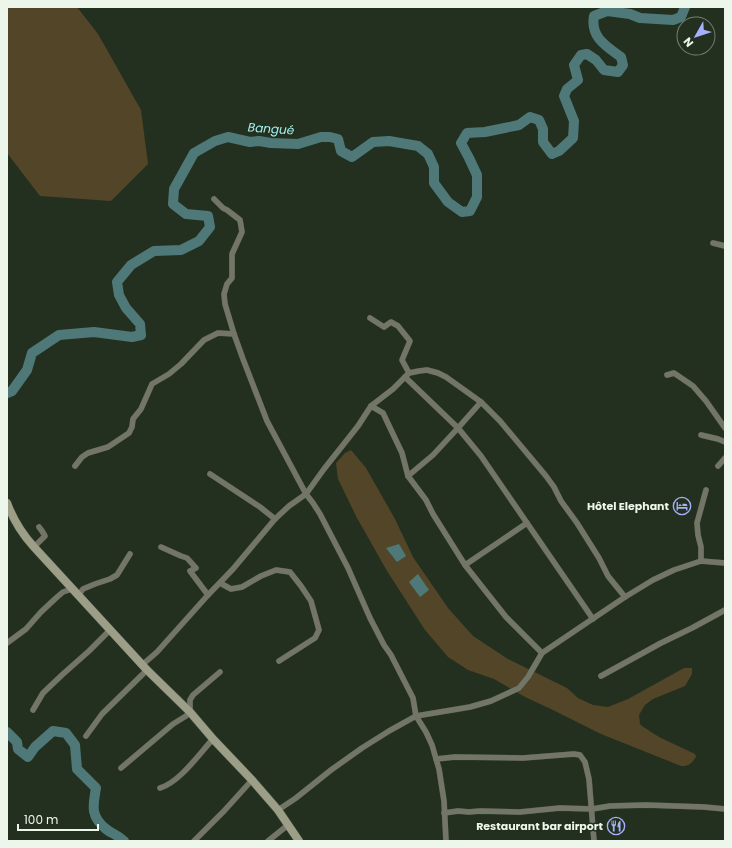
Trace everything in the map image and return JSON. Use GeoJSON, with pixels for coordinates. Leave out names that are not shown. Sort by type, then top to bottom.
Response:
{"type":"FeatureCollection","features":[{"type":"Feature","properties":{"kind":"main road"},"geometry":{"type":"LineString","coordinates":[[7,503],[11,514],[23,534],[34,548],[144,668],[190,712],[252,780],[278,810],[299,841]]}},
{"type":"Feature","properties":{"kind":"street"},"geometry":{"type":"LineString","coordinates":[[214,199],[223,208],[240,220],[242,232],[232,254],[232,278],[227,284],[224,294],[225,304],[243,359],[268,421],[306,494],[320,514],[348,568],[370,618],[413,698],[416,716],[432,745],[439,769],[442,786],[446,841]]}},
{"type":"Feature","properties":{"kind":"street"},"geometry":{"type":"LineString","coordinates":[[713,244],[725,246]]}},
{"type":"Feature","properties":{"kind":"street"},"geometry":{"type":"LineString","coordinates":[[370,318],[384,327],[391,322],[398,326],[410,341],[402,360],[407,375],[458,428],[481,456],[593,620]]}},
{"type":"Feature","properties":{"kind":"street"},"geometry":{"type":"LineString","coordinates":[[75,466],[82,457],[88,453],[108,447],[129,433],[132,427],[133,419],[141,409],[152,384],[169,374],[181,364],[204,340],[218,333],[234,334]]}},
{"type":"Feature","properties":{"kind":"street"},"geometry":{"type":"LineString","coordinates":[[86,736],[102,714],[233,569],[275,519],[289,506],[306,494],[358,426],[370,406],[393,389],[407,375],[419,370],[427,370],[446,377],[481,402],[500,422],[554,487],[561,501],[599,558],[608,576],[625,597]]}},
{"type":"Feature","properties":{"kind":"street"},"geometry":{"type":"LineString","coordinates":[[667,375],[674,373],[693,386],[706,401],[725,428]]}},
{"type":"Feature","properties":{"kind":"street"},"geometry":{"type":"LineString","coordinates":[[408,476],[433,455],[481,402]]}},
{"type":"Feature","properties":{"kind":"street"},"geometry":{"type":"LineString","coordinates":[[370,406],[383,413],[402,454],[408,476],[426,500],[433,514],[465,565],[506,617],[542,653]]}},
{"type":"Feature","properties":{"kind":"street"},"geometry":{"type":"LineString","coordinates":[[701,435],[725,442]]}},
{"type":"Feature","properties":{"kind":"street"},"geometry":{"type":"LineString","coordinates":[[718,466],[725,458]]}},
{"type":"Feature","properties":{"kind":"street"},"geometry":{"type":"LineString","coordinates":[[210,474],[260,507],[275,519]]}},
{"type":"Feature","properties":{"kind":"street"},"geometry":{"type":"LineString","coordinates":[[701,561],[701,547],[697,523],[706,490]]}},
{"type":"Feature","properties":{"kind":"street"},"geometry":{"type":"LineString","coordinates":[[465,565],[526,523]]}},
{"type":"Feature","properties":{"kind":"street"},"geometry":{"type":"LineString","coordinates":[[34,548],[45,536],[39,527]]}},
{"type":"Feature","properties":{"kind":"street"},"geometry":{"type":"LineString","coordinates":[[161,547],[187,558],[196,568],[190,571],[208,595]]}},
{"type":"Feature","properties":{"kind":"street"},"geometry":{"type":"LineString","coordinates":[[78,596],[83,589],[117,575],[130,554]]}},
{"type":"Feature","properties":{"kind":"street"},"geometry":{"type":"LineString","coordinates":[[278,810],[362,748],[416,716],[470,707],[491,701],[519,688],[528,677],[542,653],[653,580],[674,570],[701,561],[725,563]]}},
{"type":"Feature","properties":{"kind":"street"},"geometry":{"type":"LineString","coordinates":[[220,583],[231,589],[242,587],[276,570],[290,572],[301,586],[311,601],[319,630],[315,638],[279,662]]}},
{"type":"Feature","properties":{"kind":"street"},"geometry":{"type":"LineString","coordinates":[[7,643],[26,629],[40,612],[63,592],[72,589]]}},
{"type":"Feature","properties":{"kind":"street"},"geometry":{"type":"LineString","coordinates":[[601,676],[725,610]]}},
{"type":"Feature","properties":{"kind":"street"},"geometry":{"type":"LineString","coordinates":[[33,710],[43,693],[110,630]]}},
{"type":"Feature","properties":{"kind":"street"},"geometry":{"type":"LineString","coordinates":[[121,768],[173,724],[186,716],[190,712],[190,700],[193,695],[220,672]]}},
{"type":"Feature","properties":{"kind":"street"},"geometry":{"type":"LineString","coordinates":[[160,788],[166,786],[187,769],[213,739]]}},
{"type":"Feature","properties":{"kind":"street"},"geometry":{"type":"LineString","coordinates":[[436,759],[455,757],[524,758],[574,754],[580,755],[585,762],[589,778],[594,841]]}},
{"type":"Feature","properties":{"kind":"street"},"geometry":{"type":"LineString","coordinates":[[194,841],[252,780]]}},
{"type":"Feature","properties":{"kind":"street"},"geometry":{"type":"LineString","coordinates":[[444,813],[458,811],[520,812],[560,808],[592,809],[610,806],[646,805],[725,809]]}},
{"type":"Feature","properties":{"kind":"street"},"geometry":{"type":"LineString","coordinates":[[268,841],[288,825]]}},
{"type":"Feature","properties":{"kind":"shaded area"},"geometry":{"type":"Polygon","coordinates":[[[7,7],[77,7],[98,34],[141,110],[148,164],[111,201],[40,196],[7,153],[7,7]]]}},
{"type":"Feature","properties":{"kind":"shaded area"},"geometry":{"type":"Polygon","coordinates":[[[351,450],[366,468],[395,519],[413,557],[448,608],[473,636],[508,659],[567,688],[578,698],[593,705],[608,707],[628,699],[684,668],[692,668],[692,674],[685,686],[653,699],[645,705],[639,715],[640,724],[642,726],[659,737],[695,754],[696,757],[693,761],[688,765],[681,766],[601,734],[525,697],[494,679],[468,670],[448,657],[425,630],[387,571],[357,518],[338,479],[336,463],[345,453],[351,450]]]}},
{"type":"Feature","properties":{"kind":"water"},"geometry":{"type":"Polygon","coordinates":[[[399,544],[406,556],[397,562],[386,548],[399,544]]]}},
{"type":"Feature","properties":{"kind":"water"},"geometry":{"type":"Polygon","coordinates":[[[418,574],[429,590],[420,597],[409,582],[418,574]]]}},
{"type":"Feature","properties":{"kind":"waterway","name":"Bangué"},"geometry":{"type":"LineString","coordinates":[[7,393],[12,391],[27,370],[32,353],[59,335],[94,332],[132,337],[141,335],[140,324],[126,308],[119,295],[117,282],[131,265],[154,251],[181,250],[199,241],[210,227],[208,216],[186,214],[173,204],[174,189],[194,153],[215,141],[228,137],[250,142],[259,141],[298,144],[321,137],[330,137],[338,139],[341,151],[352,157],[373,142],[389,141],[418,146],[428,154],[434,167],[434,183],[448,202],[462,212],[470,211],[477,197],[477,175],[461,143],[467,133],[485,132],[519,125],[530,117],[539,120],[543,129],[543,142],[552,154],[559,151],[573,138],[574,121],[564,96],[567,89],[578,80],[574,65],[581,55],[587,54],[596,60],[604,70],[618,72],[623,65],[621,57],[605,45],[594,30],[594,16],[607,11],[630,14],[640,18],[673,20],[681,17],[685,7]]}},
{"type":"Feature","properties":{"kind":"waterway","name":"Bangué"},"geometry":{"type":"LineString","coordinates":[[7,732],[17,742],[18,749],[28,757],[35,747],[53,731],[66,733],[75,745],[77,769],[96,788],[94,810],[97,820],[106,829],[124,841]]}},
{"type":"Feature","properties":{"kind":"place","name":"Hôtel Elephant"},"geometry":{"type":"Point","coordinates":[682,506]}},
{"type":"Feature","properties":{"kind":"place","name":"Restaurant bar airport"},"geometry":{"type":"Point","coordinates":[616,826]}}]}
